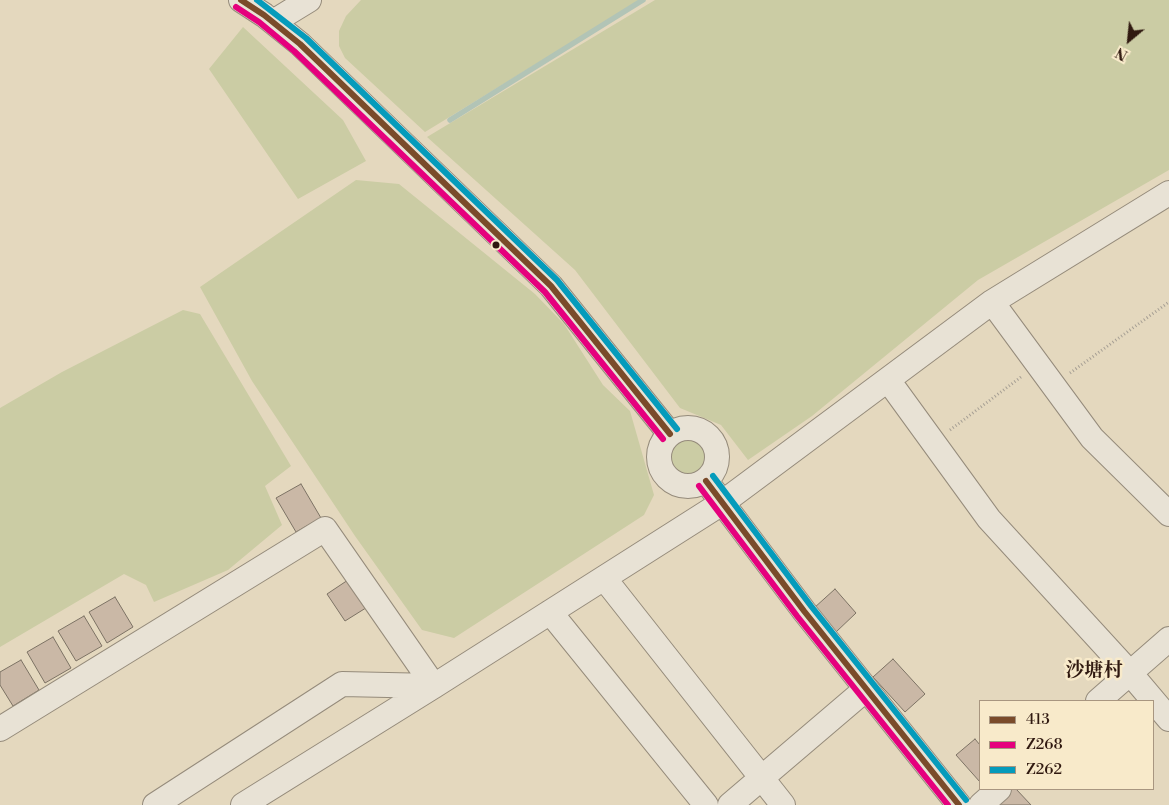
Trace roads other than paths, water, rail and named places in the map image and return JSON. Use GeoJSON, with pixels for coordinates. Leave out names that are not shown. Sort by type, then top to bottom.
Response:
{"type":"FeatureCollection","features":[{"type":"Feature","properties":{"kind":"street"},"geometry":{"type":"LineString","coordinates":[[241,0],[300,44],[551,286],[670,434]]}},
{"type":"Feature","properties":{"kind":"street"},"geometry":{"type":"LineString","coordinates":[[273,22],[309,0]]}},
{"type":"Feature","properties":{"kind":"street"},"geometry":{"type":"LineString","coordinates":[[243,805],[722,503],[992,302],[1169,193]]}},
{"type":"Feature","properties":{"kind":"street"},"geometry":{"type":"LineString","coordinates":[[992,302],[1092,438],[1169,514]]}},
{"type":"Feature","properties":{"kind":"street"},"geometry":{"type":"LineString","coordinates":[[888,380],[989,519],[1130,672],[1153,700]]}},
{"type":"Feature","properties":{"kind":"street"},"geometry":{"type":"LineString","coordinates":[[678,429],[697,429],[705,433],[712,440],[718,457],[712,474],[706,481],[697,485],[687,486],[677,484],[668,478],[662,470],[660,456],[664,441],[670,434],[678,429]]}},
{"type":"Feature","properties":{"kind":"street"},"geometry":{"type":"LineString","coordinates":[[706,481],[804,611],[959,805]]}},
{"type":"Feature","properties":{"kind":"street"},"geometry":{"type":"LineString","coordinates":[[0,730],[325,529],[434,686]]}},
{"type":"Feature","properties":{"kind":"street"},"geometry":{"type":"LineString","coordinates":[[604,578],[783,805]]}},
{"type":"Feature","properties":{"kind":"street"},"geometry":{"type":"LineString","coordinates":[[550,612],[706,805]]}},
{"type":"Feature","properties":{"kind":"street"},"geometry":{"type":"LineString","coordinates":[[1099,700],[1169,638]]}},
{"type":"Feature","properties":{"kind":"street"},"geometry":{"type":"LineString","coordinates":[[155,805],[342,684],[434,686]]}},
{"type":"Feature","properties":{"kind":"street"},"geometry":{"type":"LineString","coordinates":[[730,805],[866,689]]}},
{"type":"Feature","properties":{"kind":"street"},"geometry":{"type":"LineString","coordinates":[[1154,701],[1169,719]]}},
{"type":"Feature","properties":{"kind":"street"},"geometry":{"type":"LineString","coordinates":[[981,805],[998,790]]}},
{"type":"Feature","properties":{"kind":"waterway"},"geometry":{"type":"LineString","coordinates":[[450,120],[643,0]]}},
{"type":"Feature","properties":{"kind":"district","name":"沙塘村"},"geometry":{"type":"Point","coordinates":[1094,671]}}]}
